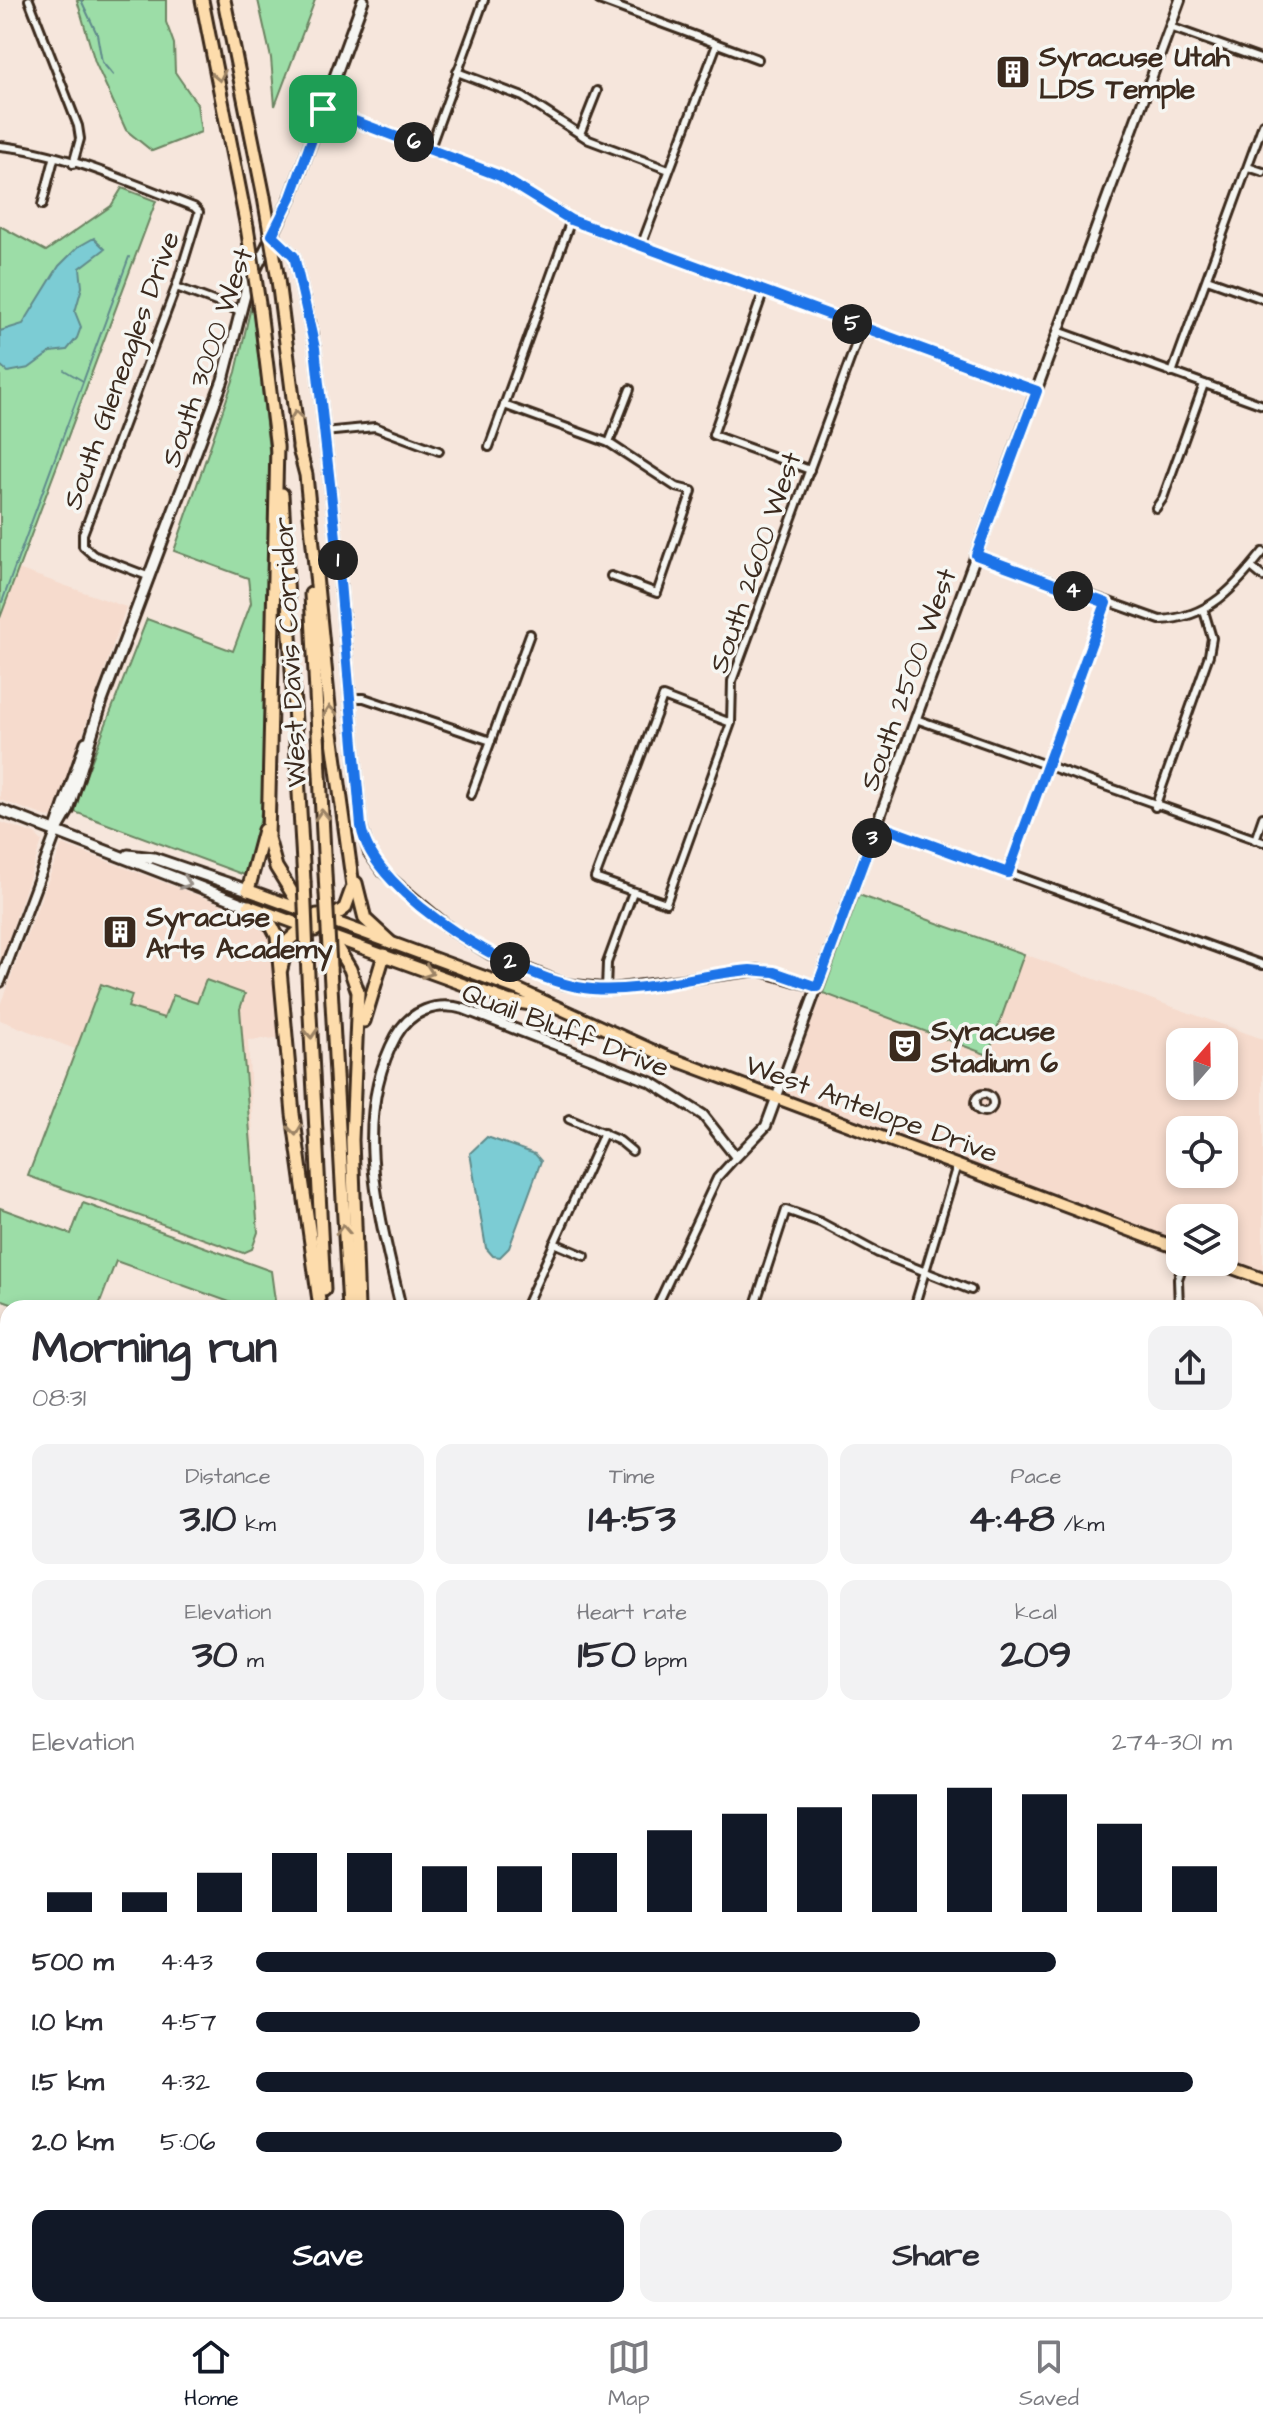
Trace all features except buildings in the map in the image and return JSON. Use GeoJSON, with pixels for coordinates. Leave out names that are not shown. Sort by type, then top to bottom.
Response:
{"type":"FeatureCollection","features":[{"type":"Feature","properties":{"kind":"highway","name":"West Davis Corridor"},"geometry":{"type":"LineString","coordinates":[[202,0],[247,227],[277,445],[291,635],[323,1300]]}},
{"type":"Feature","properties":{"kind":"highway","name":"West Davis Corridor"},"geometry":{"type":"LineString","coordinates":[[224,0],[278,280],[299,448],[308,543],[349,1300]]}},
{"type":"Feature","properties":{"kind":"highway"},"geometry":{"type":"LineString","coordinates":[[277,445],[267,814],[273,858],[350,969],[358,992],[352,1140],[358,1300]]}},
{"type":"Feature","properties":{"kind":"highway"},"geometry":{"type":"LineString","coordinates":[[299,448],[306,475],[331,726],[352,871],[362,914],[390,942]]}},
{"type":"Feature","properties":{"kind":"highway"},"geometry":{"type":"LineString","coordinates":[[248,890],[267,814]]}},
{"type":"Feature","properties":{"kind":"highway"},"geometry":{"type":"LineString","coordinates":[[281,969],[285,946],[350,900],[352,871]]}},
{"type":"Feature","properties":{"kind":"highway"},"geometry":{"type":"LineString","coordinates":[[249,906],[276,932],[297,1149],[322,1300]]}},
{"type":"Feature","properties":{"kind":"highway"},"geometry":{"type":"LineString","coordinates":[[355,1064],[367,1008],[384,955]]}},
{"type":"Feature","properties":{"kind":"main road","name":"South 3000 West"},"geometry":{"type":"LineString","coordinates":[[57,830],[61,808],[223,380],[251,276],[291,197],[363,0]]}},
{"type":"Feature","properties":{"kind":"main road","name":"West Antelope Drive"},"geometry":{"type":"LineString","coordinates":[[0,810],[125,855],[150,869],[249,906],[390,942],[517,989],[549,1007],[776,1098],[1166,1244]]}},
{"type":"Feature","properties":{"kind":"main road","name":"West Antelope Drive"},"geometry":{"type":"LineString","coordinates":[[125,855],[154,858],[248,890],[384,955],[509,1001],[549,1007]]}},
{"type":"Feature","properties":{"kind":"main road"},"geometry":{"type":"LineString","coordinates":[[1238,1270],[1263,1279]]}},
{"type":"Feature","properties":{"kind":"street"},"geometry":{"type":"LineString","coordinates":[[0,146],[21,148],[73,164],[80,139],[78,126],[29,0]]}},
{"type":"Feature","properties":{"kind":"street"},"geometry":{"type":"LineString","coordinates":[[430,148],[484,0]]}},
{"type":"Feature","properties":{"kind":"street"},"geometry":{"type":"LineString","coordinates":[[599,0],[758,59]]}},
{"type":"Feature","properties":{"kind":"street","name":"South 2500 West"},"geometry":{"type":"LineString","coordinates":[[660,1300],[717,1178],[761,1133],[776,1098],[1180,0]]}},
{"type":"Feature","properties":{"kind":"street"},"geometry":{"type":"LineString","coordinates":[[1170,27],[1263,60]]}},
{"type":"Feature","properties":{"kind":"street"},"geometry":{"type":"LineString","coordinates":[[641,246],[717,44]]}},
{"type":"Feature","properties":{"kind":"street"},"geometry":{"type":"LineString","coordinates":[[457,72],[523,97],[580,134],[669,170]]}},
{"type":"Feature","properties":{"kind":"street"},"geometry":{"type":"LineString","coordinates":[[580,134],[597,91]]}},
{"type":"Feature","properties":{"kind":"street"},"geometry":{"type":"LineString","coordinates":[[323,109],[500,176],[571,220],[1037,391]]}},
{"type":"Feature","properties":{"kind":"street"},"geometry":{"type":"LineString","coordinates":[[1172,373],[1263,124]]}},
{"type":"Feature","properties":{"kind":"street"},"geometry":{"type":"LineString","coordinates":[[42,205],[54,159]]}},
{"type":"Feature","properties":{"kind":"street","name":"South Gleneagles Drive"},"geometry":{"type":"LineString","coordinates":[[73,164],[198,210],[199,219],[176,287],[83,534],[83,546],[93,555],[151,577]]}},
{"type":"Feature","properties":{"kind":"street"},"geometry":{"type":"LineString","coordinates":[[1248,167],[1263,172]]}},
{"type":"Feature","properties":{"kind":"street"},"geometry":{"type":"LineString","coordinates":[[489,447],[571,220]]}},
{"type":"Feature","properties":{"kind":"street"},"geometry":{"type":"LineString","coordinates":[[272,235],[290,248],[295,260],[315,348],[342,592],[361,826],[369,853],[383,872],[463,939],[490,954],[564,984],[606,989],[750,970],[774,972],[817,987]]}},
{"type":"Feature","properties":{"kind":"street"},"geometry":{"type":"LineString","coordinates":[[1207,279],[1263,299]]}},
{"type":"Feature","properties":{"kind":"street"},"geometry":{"type":"LineString","coordinates":[[176,287],[240,311]]}},
{"type":"Feature","properties":{"kind":"street"},"geometry":{"type":"LineString","coordinates":[[763,293],[713,435],[810,470]]}},
{"type":"Feature","properties":{"kind":"street","name":"South 2600 West"},"geometry":{"type":"LineString","coordinates":[[633,892],[666,903],[731,723],[732,681],[862,327]]}},
{"type":"Feature","properties":{"kind":"street"},"geometry":{"type":"LineString","coordinates":[[1058,331],[1263,405]]}},
{"type":"Feature","properties":{"kind":"street"},"geometry":{"type":"LineString","coordinates":[[1156,508],[1204,384]]}},
{"type":"Feature","properties":{"kind":"street"},"geometry":{"type":"LineString","coordinates":[[609,443],[630,389]]}},
{"type":"Feature","properties":{"kind":"street"},"geometry":{"type":"LineString","coordinates":[[504,405],[609,443],[676,487],[692,491],[657,593],[611,576]]}},
{"type":"Feature","properties":{"kind":"street"},"geometry":{"type":"LineString","coordinates":[[324,432],[375,427],[439,451]]}},
{"type":"Feature","properties":{"kind":"street"},"geometry":{"type":"LineString","coordinates":[[976,555],[1160,620],[1183,619],[1204,611],[1263,552]]}},
{"type":"Feature","properties":{"kind":"street"},"geometry":{"type":"LineString","coordinates":[[1251,567],[1263,577]]}},
{"type":"Feature","properties":{"kind":"street"},"geometry":{"type":"LineString","coordinates":[[1008,873],[1106,603]]}},
{"type":"Feature","properties":{"kind":"street"},"geometry":{"type":"LineString","coordinates":[[1155,807],[1209,655],[1212,638],[1204,611]]}},
{"type":"Feature","properties":{"kind":"street"},"geometry":{"type":"LineString","coordinates":[[471,795],[530,634]]}},
{"type":"Feature","properties":{"kind":"street"},"geometry":{"type":"LineString","coordinates":[[606,989],[607,963],[633,892],[595,878],[663,697],[731,723]]}},
{"type":"Feature","properties":{"kind":"street"},"geometry":{"type":"LineString","coordinates":[[349,698],[364,698],[491,741]]}},
{"type":"Feature","properties":{"kind":"street"},"geometry":{"type":"LineString","coordinates":[[916,719],[1155,807],[1263,842]]}},
{"type":"Feature","properties":{"kind":"street"},"geometry":{"type":"LineString","coordinates":[[1255,840],[1263,817]]}},
{"type":"Feature","properties":{"kind":"street"},"geometry":{"type":"LineString","coordinates":[[877,825],[1263,965]]}},
{"type":"Feature","properties":{"kind":"street","name":"South 3000 West"},"geometry":{"type":"LineString","coordinates":[[0,982],[57,830]]}},
{"type":"Feature","properties":{"kind":"street","name":"Quail Bluff Drive"},"geometry":{"type":"LineString","coordinates":[[399,1300],[381,1221],[371,1111],[391,1046],[405,1023],[429,1008],[457,1007],[651,1082],[703,1115],[736,1157]]}},
{"type":"Feature","properties":{"kind":"street"},"geometry":{"type":"LineString","coordinates":[[569,1119],[604,1133],[632,1151]]}},
{"type":"Feature","properties":{"kind":"street"},"geometry":{"type":"LineString","coordinates":[[529,1300],[604,1133]]}},
{"type":"Feature","properties":{"kind":"street"},"geometry":{"type":"LineString","coordinates":[[917,1300],[957,1165]]}},
{"type":"Feature","properties":{"kind":"street"},"geometry":{"type":"LineString","coordinates":[[757,1300],[786,1210],[971,1290]]}},
{"type":"Feature","properties":{"kind":"street"},"geometry":{"type":"LineString","coordinates":[[554,1243],[585,1256]]}},
{"type":"Feature","properties":{"kind":"street"},"geometry":{"type":"LineString","coordinates":[[1179,1276],[1179,1300]]}},
{"type":"Feature","properties":{"kind":"shaded area"},"geometry":{"type":"Polygon","coordinates":[[[18,569],[126,607],[54,819],[0,800],[0,618],[18,569]]]}},
{"type":"Feature","properties":{"kind":"shaded area"},"geometry":{"type":"Polygon","coordinates":[[[0,822],[35,834],[42,841],[0,964],[0,822]]]}},
{"type":"Feature","properties":{"kind":"shaded area"},"geometry":{"type":"Polygon","coordinates":[[[62,844],[258,918],[266,923],[274,940],[279,1038],[248,1040],[258,1232],[252,1249],[235,1252],[28,1176],[75,1049],[0,1020],[0,1005],[62,844]]]}},
{"type":"Feature","properties":{"kind":"shaded area"},"geometry":{"type":"Polygon","coordinates":[[[1024,954],[1232,1028],[1166,1028],[1166,1100],[1238,1100],[1238,1030],[1263,1039],[1263,1271],[1238,1262],[1238,1204],[1166,1204],[1166,1236],[782,1099],[823,993],[987,1055],[1024,954]]]}},
{"type":"Feature","properties":{"kind":"green space"},"geometry":{"type":"Polygon","coordinates":[[[77,0],[166,0],[166,22],[174,44],[175,72],[197,104],[201,132],[152,151],[126,130],[95,62],[77,0]]]}},
{"type":"Feature","properties":{"kind":"green space"},"geometry":{"type":"Polygon","coordinates":[[[258,0],[315,0],[275,106],[271,58],[258,0]]]}},
{"type":"Feature","properties":{"kind":"green space"},"geometry":{"type":"Polygon","coordinates":[[[122,188],[156,201],[0,618],[0,226],[46,251],[111,206],[122,188]]]}},
{"type":"Feature","properties":{"kind":"green space"},"geometry":{"type":"Polygon","coordinates":[[[252,302],[271,467],[264,786],[258,838],[247,876],[72,811],[147,619],[233,651],[251,603],[248,578],[174,551],[236,372],[252,302]]]}},
{"type":"Feature","properties":{"kind":"green space"},"geometry":{"type":"Polygon","coordinates":[[[859,895],[1024,954],[988,1055],[823,993],[859,895]]]}},
{"type":"Feature","properties":{"kind":"green space"},"geometry":{"type":"Polygon","coordinates":[[[206,980],[245,994],[240,1009],[258,1232],[252,1249],[243,1253],[28,1176],[101,984],[132,995],[128,1007],[164,1018],[173,995],[197,1003],[206,980]]]}},
{"type":"Feature","properties":{"kind":"green space"},"geometry":{"type":"Polygon","coordinates":[[[83,1203],[271,1271],[275,1300],[224,1300],[116,1261],[101,1300],[0,1299],[0,1208],[71,1234],[83,1203]]]}},
{"type":"Feature","properties":{"kind":"water"},"geometry":{"type":"Polygon","coordinates":[[[94,238],[105,249],[80,268],[82,287],[75,312],[81,327],[77,338],[67,350],[51,352],[29,368],[8,372],[0,365],[0,331],[23,324],[59,266],[78,247],[94,238]]]}},
{"type":"Feature","properties":{"kind":"water"},"geometry":{"type":"Polygon","coordinates":[[[487,1137],[535,1154],[541,1161],[509,1248],[500,1257],[493,1256],[486,1248],[470,1153],[487,1137]]]}},
{"type":"Feature","properties":{"kind":"waterway"},"geometry":{"type":"LineString","coordinates":[[81,0],[97,34],[102,62],[113,75]]}},
{"type":"Feature","properties":{"kind":"waterway"},"geometry":{"type":"LineString","coordinates":[[2,602],[129,257]]}},
{"type":"Feature","properties":{"kind":"waterway"},"geometry":{"type":"LineString","coordinates":[[64,370],[83,381]]}},
{"type":"Feature","properties":{"kind":"place","name":"Syracuse Utah LDS Temple"},"geometry":{"type":"Point","coordinates":[1013,72]}},
{"type":"Feature","properties":{"kind":"place","name":"Syracuse Arts Academy"},"geometry":{"type":"Point","coordinates":[120,932]}},
{"type":"Feature","properties":{"kind":"place","name":"Syracuse Stadium 6"},"geometry":{"type":"Point","coordinates":[905,1046]}},
{"type":"Feature","properties":{"kind":"route"},"geometry":{"type":"LineString","coordinates":[[323,109],[500,176],[549,210],[571,220],[1037,391],[976,555],[1106,603],[1008,873],[877,825],[817,987],[774,972],[750,970],[603,989],[564,984],[490,954],[453,931],[383,872],[369,853],[361,826],[337,547],[315,348],[294,256],[286,244],[272,235],[291,197],[323,109]]}}]}
